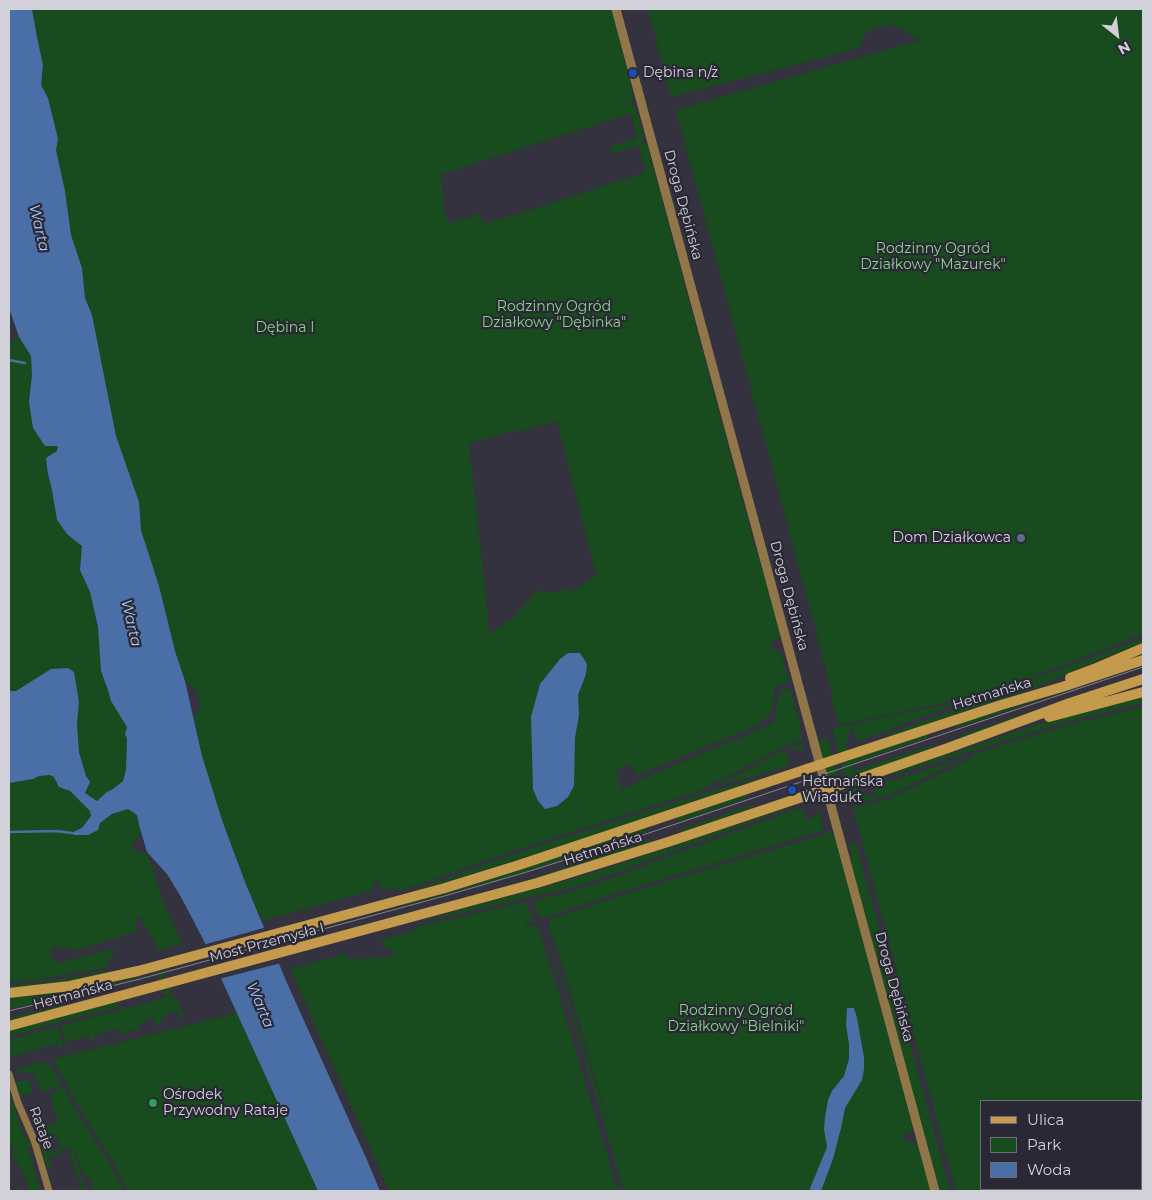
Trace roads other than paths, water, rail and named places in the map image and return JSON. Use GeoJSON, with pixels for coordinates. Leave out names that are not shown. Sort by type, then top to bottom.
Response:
{"type":"FeatureCollection","features":[{"type":"Feature","properties":{"kind":"main road"},"geometry":{"type":"LineString","coordinates":[[1024,698],[1060,681],[1143,648]]}},
{"type":"Feature","properties":{"kind":"main road","name":"Hetmańska"},"geometry":{"type":"LineString","coordinates":[[393,903],[519,865],[849,755],[1143,660]]}},
{"type":"Feature","properties":{"kind":"main road"},"geometry":{"type":"LineString","coordinates":[[1012,726],[1070,703],[1143,678]]}},
{"type":"Feature","properties":{"kind":"main road"},"geometry":{"type":"LineString","coordinates":[[1012,726],[1143,692]]}},
{"type":"Feature","properties":{"kind":"main road","name":"Hetmańska"},"geometry":{"type":"LineString","coordinates":[[398,922],[572,873],[856,780],[1012,726]]}},
{"type":"Feature","properties":{"kind":"main road","name":"Most Przemysła I"},"geometry":{"type":"LineString","coordinates":[[138,972],[393,903]]}},
{"type":"Feature","properties":{"kind":"main road","name":"Most Przemysła I"},"geometry":{"type":"LineString","coordinates":[[143,990],[398,922]]}},
{"type":"Feature","properties":{"kind":"main road","name":"Hetmańska"},"geometry":{"type":"LineString","coordinates":[[9,994],[70,986],[138,972]]}},
{"type":"Feature","properties":{"kind":"main road","name":"Hetmańska"},"geometry":{"type":"LineString","coordinates":[[9,1026],[143,990]]}},
{"type":"Feature","properties":{"kind":"street","name":"Droga Dębińska"},"geometry":{"type":"LineString","coordinates":[[616,9],[935,1191]]}},
{"type":"Feature","properties":{"kind":"street","name":"Rataje"},"geometry":{"type":"LineString","coordinates":[[9,1074],[18,1103],[34,1140],[50,1191]]}},
{"type":"Feature","properties":{"kind":"water","name":"Warta"},"geometry":{"type":"Polygon","coordinates":[[[9,9],[32,9],[43,65],[41,85],[48,98],[58,139],[56,150],[65,191],[71,235],[82,268],[85,298],[92,315],[116,436],[139,502],[141,530],[159,586],[175,651],[185,681],[202,756],[222,820],[245,882],[287,983],[380,1191],[318,1191],[204,941],[167,874],[147,852],[137,815],[128,809],[112,814],[100,823],[98,830],[88,835],[74,835],[71,833],[82,828],[91,816],[90,811],[70,791],[59,787],[54,777],[50,775],[39,776],[33,779],[9,783],[9,691],[16,691],[51,669],[68,668],[74,672],[79,702],[77,724],[79,752],[86,776],[90,782],[85,793],[97,801],[123,781],[126,770],[127,739],[125,734],[127,727],[111,701],[101,671],[98,627],[90,592],[80,570],[82,546],[67,534],[57,520],[46,458],[57,451],[58,446],[45,446],[33,428],[29,402],[32,375],[31,356],[19,337],[9,308],[9,9]]]}},
{"type":"Feature","properties":{"kind":"water"},"geometry":{"type":"Polygon","coordinates":[[[568,653],[580,653],[587,664],[586,674],[578,695],[579,715],[575,738],[574,786],[568,797],[557,806],[545,809],[538,801],[533,789],[531,717],[540,684],[560,659],[568,653]]]}},
{"type":"Feature","properties":{"kind":"water"},"geometry":{"type":"Polygon","coordinates":[[[847,1008],[854,1008],[857,1018],[864,1057],[862,1080],[845,1108],[833,1159],[821,1191],[809,1191],[827,1147],[824,1129],[828,1100],[832,1091],[844,1076],[849,1059],[846,1025],[847,1008]]]}},
{"type":"Feature","properties":{"kind":"waterway"},"geometry":{"type":"LineString","coordinates":[[9,360],[25,363]]}},
{"type":"Feature","properties":{"kind":"waterway"},"geometry":{"type":"LineString","coordinates":[[9,832],[56,831],[72,833]]}},
{"type":"Feature","properties":{"kind":"tram line"},"geometry":{"type":"LineString","coordinates":[[9,1011],[140,979],[530,871],[628,840],[1143,667]]}},
{"type":"Feature","properties":{"kind":"place","name":"Dębina n/ż"},"geometry":{"type":"Point","coordinates":[633,73]}},
{"type":"Feature","properties":{"kind":"place","name":"Dom Działkowca"},"geometry":{"type":"Point","coordinates":[1021,538]}},
{"type":"Feature","properties":{"kind":"place","name":"Hetmańska Wiadukt"},"geometry":{"type":"Point","coordinates":[792,790]}},
{"type":"Feature","properties":{"kind":"place","name":"Ośrodek Przywodny Rataje"},"geometry":{"type":"Point","coordinates":[153,1103]}},
{"type":"Feature","properties":{"kind":"park label","name":"Rodzinny Ogród Działkowy \"Mazurek\""},"geometry":{"type":"Point","coordinates":[933,258]}},
{"type":"Feature","properties":{"kind":"park label","name":"Rodzinny Ogród Działkowy \"Dębinka\""},"geometry":{"type":"Point","coordinates":[554,316]}},
{"type":"Feature","properties":{"kind":"park label","name":"Dębina I"},"geometry":{"type":"Point","coordinates":[285,328]}},
{"type":"Feature","properties":{"kind":"park label","name":"Rodzinny Ogród Działkowy \"Bielniki\""},"geometry":{"type":"Point","coordinates":[736,1020]}}]}
